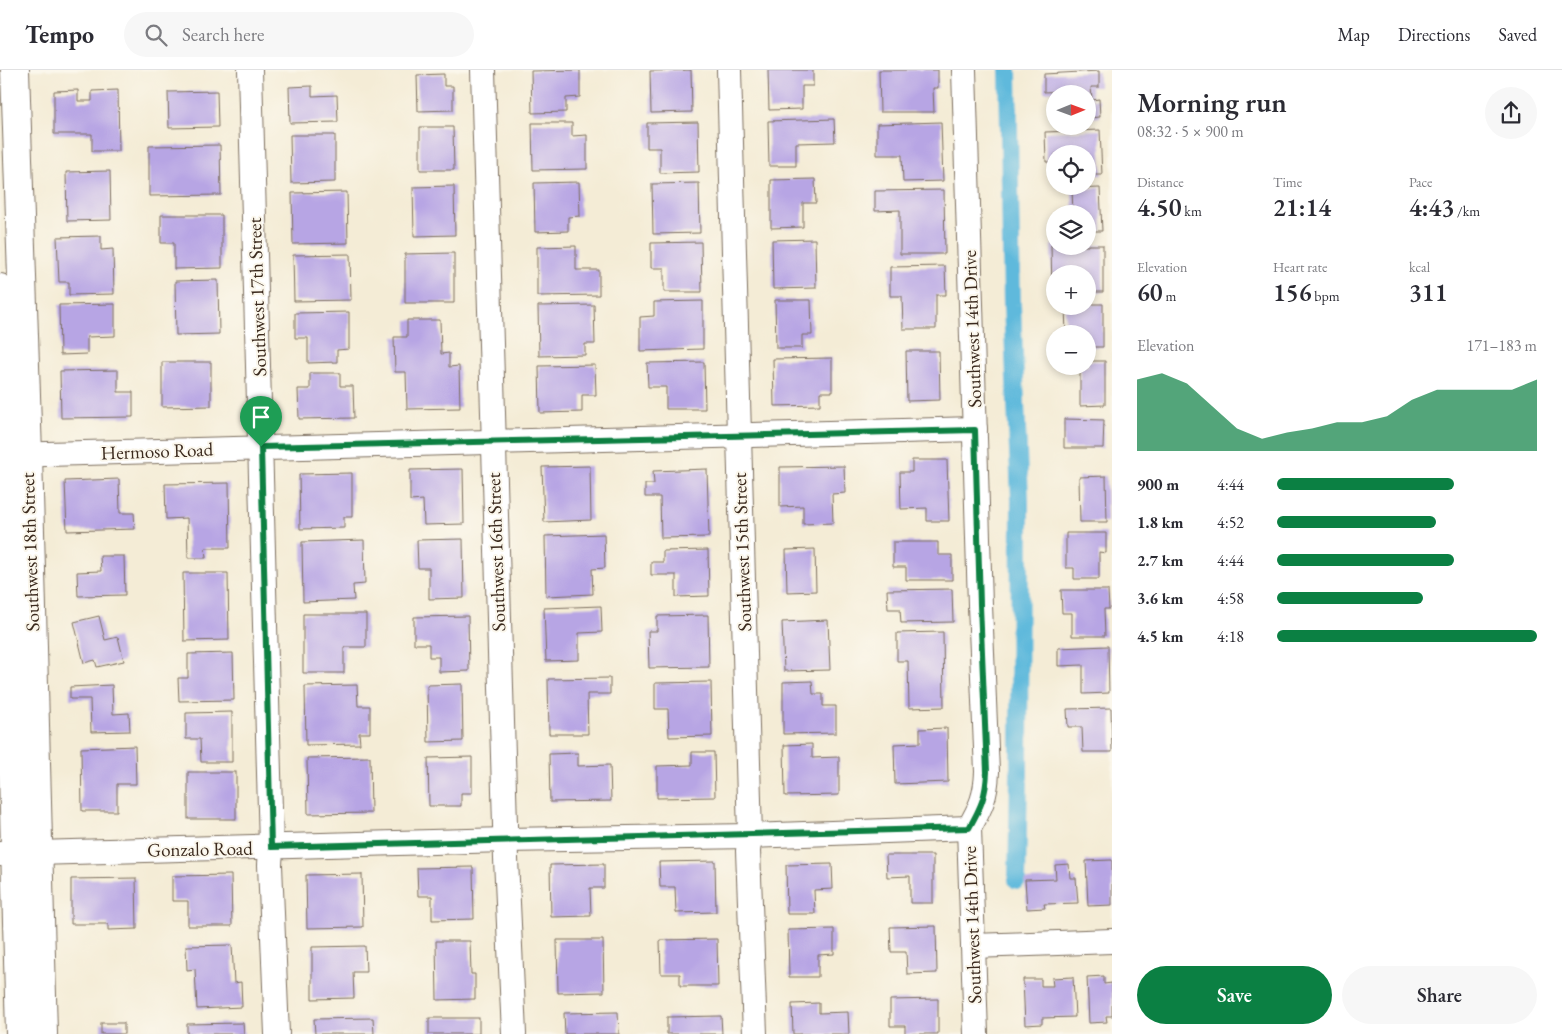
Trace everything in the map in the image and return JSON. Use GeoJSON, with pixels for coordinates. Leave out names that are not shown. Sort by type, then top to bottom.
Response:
{"type":"FeatureCollection","features":[{"type":"Feature","properties":{"kind":"main road","name":"Southwest 18th Street"},"geometry":{"type":"LineString","coordinates":[[15,70],[11,455],[20,1034]]}},
{"type":"Feature","properties":{"kind":"main road","name":"Southwest 18th Street"},"geometry":{"type":"LineString","coordinates":[[0,288],[11,455]]}},
{"type":"Feature","properties":{"kind":"main road","name":"Southwest 18th Street"},"geometry":{"type":"LineString","coordinates":[[18,853],[43,1034]]}},
{"type":"Feature","properties":{"kind":"street","name":"Southwest 17th Street"},"geometry":{"type":"LineString","coordinates":[[250,70],[261,447],[270,865],[277,1034]]}},
{"type":"Feature","properties":{"kind":"street","name":"Southwest 16th Street"},"geometry":{"type":"LineString","coordinates":[[484,70],[505,840],[514,1034]]}},
{"type":"Feature","properties":{"kind":"street","name":"Southwest 15th Street"},"geometry":{"type":"LineString","coordinates":[[729,70],[750,836],[748,851],[755,1034]]}},
{"type":"Feature","properties":{"kind":"street","name":"Southwest 14th Drive"},"geometry":{"type":"LineString","coordinates":[[964,70],[980,605],[987,772],[986,790],[979,810],[969,828],[976,1034]]}},
{"type":"Feature","properties":{"kind":"street","name":"Hermoso Road"},"geometry":{"type":"LineString","coordinates":[[11,455],[261,447],[975,430]]}},
{"type":"Feature","properties":{"kind":"street","name":"Gonzalo Road"},"geometry":{"type":"LineString","coordinates":[[18,853],[505,840],[750,836],[969,828]]}},
{"type":"Feature","properties":{"kind":"street"},"geometry":{"type":"LineString","coordinates":[[973,946],[1112,941]]}},
{"type":"Feature","properties":{"kind":"building"},"geometry":{"type":"Polygon","coordinates":[[[580,70],[580,97],[566,98],[566,112],[532,113],[531,71],[580,70]]]}},
{"type":"Feature","properties":{"kind":"building"},"geometry":{"type":"Polygon","coordinates":[[[691,70],[692,112],[651,113],[650,71],[691,70]]]}},
{"type":"Feature","properties":{"kind":"building"},"geometry":{"type":"Polygon","coordinates":[[[768,70],[813,70],[813,86],[802,86],[802,109],[769,110],[768,70]]]}},
{"type":"Feature","properties":{"kind":"building"},"geometry":{"type":"Polygon","coordinates":[[[879,70],[938,70],[938,88],[933,88],[934,112],[880,112],[879,70]]]}},
{"type":"Feature","properties":{"kind":"building"},"geometry":{"type":"Polygon","coordinates":[[[1099,71],[1099,87],[1096,87],[1096,85],[1046,85],[1046,92],[1044,92],[1044,74],[1099,71]]]}},
{"type":"Feature","properties":{"kind":"building"},"geometry":{"type":"Polygon","coordinates":[[[444,74],[444,86],[453,86],[453,110],[418,111],[417,75],[444,74]]]}},
{"type":"Feature","properties":{"kind":"building"},"geometry":{"type":"Polygon","coordinates":[[[312,86],[312,96],[337,95],[338,122],[290,123],[289,87],[312,86]]]}},
{"type":"Feature","properties":{"kind":"building"},"geometry":{"type":"Polygon","coordinates":[[[78,90],[78,101],[92,101],[92,91],[118,90],[119,151],[92,151],[92,134],[54,134],[54,91],[78,90]]]}},
{"type":"Feature","properties":{"kind":"building"},"geometry":{"type":"Polygon","coordinates":[[[217,91],[218,127],[169,128],[168,92],[217,91]]]}},
{"type":"Feature","properties":{"kind":"building"},"geometry":{"type":"Polygon","coordinates":[[[1096,99],[1099,99],[1100,117],[1096,117],[1096,99]]]}},
{"type":"Feature","properties":{"kind":"building"},"geometry":{"type":"Polygon","coordinates":[[[834,119],[835,142],[796,143],[796,166],[769,166],[768,121],[834,119]]]}},
{"type":"Feature","properties":{"kind":"building"},"geometry":{"type":"Polygon","coordinates":[[[698,122],[699,172],[660,173],[660,148],[647,148],[647,123],[698,122]]]}},
{"type":"Feature","properties":{"kind":"building"},"geometry":{"type":"Polygon","coordinates":[[[941,122],[943,181],[903,182],[902,155],[877,155],[877,124],[941,122]]]}},
{"type":"Feature","properties":{"kind":"building"},"geometry":{"type":"Polygon","coordinates":[[[532,123],[572,123],[572,136],[587,135],[587,169],[533,170],[532,123]]]}},
{"type":"Feature","properties":{"kind":"building"},"geometry":{"type":"Polygon","coordinates":[[[420,127],[453,127],[454,170],[420,170],[420,127]]]}},
{"type":"Feature","properties":{"kind":"building"},"geometry":{"type":"Polygon","coordinates":[[[1096,130],[1100,130],[1102,175],[1096,175],[1096,145],[1046,145],[1046,162],[1045,132],[1046,135],[1096,135],[1096,130]]]}},
{"type":"Feature","properties":{"kind":"building"},"geometry":{"type":"Polygon","coordinates":[[[290,135],[335,135],[335,182],[291,183],[290,135]]]}},
{"type":"Feature","properties":{"kind":"building"},"geometry":{"type":"Polygon","coordinates":[[[220,145],[221,195],[149,196],[149,146],[220,145]]]}},
{"type":"Feature","properties":{"kind":"building"},"geometry":{"type":"Polygon","coordinates":[[[110,171],[111,220],[67,221],[66,172],[110,171]]]}},
{"type":"Feature","properties":{"kind":"building"},"geometry":{"type":"Polygon","coordinates":[[[815,179],[816,203],[803,203],[803,227],[771,228],[771,180],[815,179]]]}},
{"type":"Feature","properties":{"kind":"building"},"geometry":{"type":"Polygon","coordinates":[[[579,182],[580,216],[568,217],[568,231],[535,232],[534,183],[579,182]]]}},
{"type":"Feature","properties":{"kind":"building"},"geometry":{"type":"Polygon","coordinates":[[[699,183],[700,233],[653,234],[652,184],[699,183]]]}},
{"type":"Feature","properties":{"kind":"building"},"geometry":{"type":"Polygon","coordinates":[[[454,186],[455,235],[414,236],[413,187],[454,186]]]}},
{"type":"Feature","properties":{"kind":"building"},"geometry":{"type":"Polygon","coordinates":[[[1096,188],[1100,188],[1102,231],[1096,231],[1096,205],[1073,205],[1072,195],[1096,195],[1096,188]]]}},
{"type":"Feature","properties":{"kind":"building"},"geometry":{"type":"Polygon","coordinates":[[[944,190],[945,254],[900,254],[900,210],[875,211],[875,191],[944,190]]]}},
{"type":"Feature","properties":{"kind":"building"},"geometry":{"type":"Polygon","coordinates":[[[347,192],[348,243],[293,244],[292,193],[347,192]]]}},
{"type":"Feature","properties":{"kind":"building"},"geometry":{"type":"Polygon","coordinates":[[[161,215],[222,215],[222,268],[174,269],[174,243],[161,243],[161,215]]]}},
{"type":"Feature","properties":{"kind":"building"},"geometry":{"type":"Polygon","coordinates":[[[101,236],[101,250],[113,249],[114,294],[69,295],[69,282],[59,282],[57,237],[101,236]]]}},
{"type":"Feature","properties":{"kind":"building"},"geometry":{"type":"Polygon","coordinates":[[[815,239],[816,288],[773,289],[772,240],[815,239]]]}},
{"type":"Feature","properties":{"kind":"building"},"geometry":{"type":"Polygon","coordinates":[[[701,242],[702,292],[664,292],[664,268],[651,268],[651,243],[701,242]]]}},
{"type":"Feature","properties":{"kind":"building"},"geometry":{"type":"Polygon","coordinates":[[[1096,245],[1103,245],[1103,292],[1096,292],[1096,265],[1051,265],[1051,255],[1096,255],[1096,245]]]}},
{"type":"Feature","properties":{"kind":"building"},"geometry":{"type":"Polygon","coordinates":[[[576,246],[576,270],[599,270],[599,295],[537,296],[537,247],[576,246]]]}},
{"type":"Feature","properties":{"kind":"building"},"geometry":{"type":"Polygon","coordinates":[[[454,253],[454,303],[405,303],[405,254],[454,253]]]}},
{"type":"Feature","properties":{"kind":"building"},"geometry":{"type":"Polygon","coordinates":[[[350,254],[351,300],[294,301],[293,255],[350,254]]]}},
{"type":"Feature","properties":{"kind":"building"},"geometry":{"type":"Polygon","coordinates":[[[945,266],[946,295],[936,295],[936,329],[903,329],[902,296],[890,296],[890,267],[945,266]]]}},
{"type":"Feature","properties":{"kind":"building"},"geometry":{"type":"Polygon","coordinates":[[[218,280],[219,334],[176,335],[175,281],[218,280]]]}},
{"type":"Feature","properties":{"kind":"building"},"geometry":{"type":"Polygon","coordinates":[[[775,300],[811,300],[812,335],[802,335],[802,348],[776,348],[775,300]]]}},
{"type":"Feature","properties":{"kind":"building"},"geometry":{"type":"Polygon","coordinates":[[[703,301],[703,349],[640,351],[640,317],[654,316],[654,302],[703,301]]]}},
{"type":"Feature","properties":{"kind":"building"},"geometry":{"type":"Polygon","coordinates":[[[115,304],[115,336],[87,337],[87,354],[60,355],[59,305],[115,304]]]}},
{"type":"Feature","properties":{"kind":"building"},"geometry":{"type":"Polygon","coordinates":[[[1096,304],[1103,304],[1103,347],[1096,347],[1096,325],[1066,325],[1065,315],[1096,315],[1096,304]]]}},
{"type":"Feature","properties":{"kind":"building"},"geometry":{"type":"Polygon","coordinates":[[[594,305],[595,344],[585,344],[585,355],[539,356],[538,306],[594,305]]]}},
{"type":"Feature","properties":{"kind":"building"},"geometry":{"type":"Polygon","coordinates":[[[349,312],[349,349],[337,350],[337,362],[308,363],[308,338],[295,338],[295,313],[349,312]]]}},
{"type":"Feature","properties":{"kind":"building"},"geometry":{"type":"Polygon","coordinates":[[[407,320],[440,320],[441,354],[449,353],[449,367],[459,366],[460,408],[407,409],[406,372],[395,372],[394,337],[407,337],[407,320]]]}},
{"type":"Feature","properties":{"kind":"building"},"geometry":{"type":"Polygon","coordinates":[[[906,351],[939,351],[940,400],[907,401],[906,351]]]}},
{"type":"Feature","properties":{"kind":"building"},"geometry":{"type":"Polygon","coordinates":[[[832,358],[832,392],[820,392],[820,405],[774,406],[773,359],[832,358]]]}},
{"type":"Feature","properties":{"kind":"building"},"geometry":{"type":"Polygon","coordinates":[[[1096,361],[1105,361],[1105,405],[1080,406],[1080,375],[1096,375],[1096,361]]]}},
{"type":"Feature","properties":{"kind":"building"},"geometry":{"type":"Polygon","coordinates":[[[162,362],[211,362],[211,406],[162,407],[162,362]]]}},
{"type":"Feature","properties":{"kind":"building"},"geometry":{"type":"Polygon","coordinates":[[[704,362],[705,409],[666,409],[666,387],[648,387],[647,363],[704,362]]]}},
{"type":"Feature","properties":{"kind":"building"},"geometry":{"type":"Polygon","coordinates":[[[595,365],[596,395],[582,395],[582,412],[540,413],[539,366],[595,365]]]}},
{"type":"Feature","properties":{"kind":"building"},"geometry":{"type":"Polygon","coordinates":[[[118,370],[118,392],[133,392],[133,417],[61,418],[60,371],[118,370]]]}},
{"type":"Feature","properties":{"kind":"building"},"geometry":{"type":"Polygon","coordinates":[[[310,373],[340,373],[340,386],[353,386],[354,418],[299,419],[298,389],[310,389],[310,373]]]}},
{"type":"Feature","properties":{"kind":"building"},"geometry":{"type":"Polygon","coordinates":[[[1064,419],[1104,420],[1103,448],[1064,448],[1064,419]]]}},
{"type":"Feature","properties":{"kind":"building"},"geometry":{"type":"Polygon","coordinates":[[[912,460],[947,460],[949,521],[927,521],[927,508],[901,509],[900,472],[912,472],[912,460]]]}},
{"type":"Feature","properties":{"kind":"building"},"geometry":{"type":"Polygon","coordinates":[[[590,466],[591,520],[544,522],[542,467],[590,466]]]}},
{"type":"Feature","properties":{"kind":"building"},"geometry":{"type":"Polygon","coordinates":[[[844,466],[845,493],[832,494],[833,523],[803,524],[803,506],[780,507],[780,467],[844,466]]]}},
{"type":"Feature","properties":{"kind":"building"},"geometry":{"type":"Polygon","coordinates":[[[463,469],[464,524],[424,525],[423,500],[410,501],[410,470],[463,469]]]}},
{"type":"Feature","properties":{"kind":"building"},"geometry":{"type":"Polygon","coordinates":[[[707,469],[709,537],[661,538],[660,497],[645,497],[645,484],[654,484],[653,471],[707,469]]]}},
{"type":"Feature","properties":{"kind":"building"},"geometry":{"type":"Polygon","coordinates":[[[352,473],[352,517],[344,517],[344,528],[300,529],[299,474],[352,473]]]}},
{"type":"Feature","properties":{"kind":"building"},"geometry":{"type":"Polygon","coordinates":[[[1106,476],[1107,522],[1080,522],[1079,477],[1106,476]]]}},
{"type":"Feature","properties":{"kind":"building"},"geometry":{"type":"Polygon","coordinates":[[[119,479],[120,513],[134,513],[135,529],[67,531],[65,481],[119,479]]]}},
{"type":"Feature","properties":{"kind":"building"},"geometry":{"type":"Polygon","coordinates":[[[229,483],[230,548],[205,548],[206,558],[188,558],[187,518],[166,519],[165,484],[229,483]]]}},
{"type":"Feature","properties":{"kind":"building"},"geometry":{"type":"Polygon","coordinates":[[[1066,533],[1106,533],[1106,553],[1099,552],[1099,579],[1074,579],[1074,568],[1066,568],[1066,533]]]}},
{"type":"Feature","properties":{"kind":"building"},"geometry":{"type":"Polygon","coordinates":[[[604,534],[605,568],[592,569],[593,594],[546,596],[545,536],[604,534]]]}},
{"type":"Feature","properties":{"kind":"building"},"geometry":{"type":"Polygon","coordinates":[[[463,539],[464,598],[429,599],[429,568],[418,568],[417,540],[463,539]]]}},
{"type":"Feature","properties":{"kind":"building"},"geometry":{"type":"Polygon","coordinates":[[[364,540],[365,584],[353,585],[354,600],[303,602],[302,542],[364,540]]]}},
{"type":"Feature","properties":{"kind":"building"},"geometry":{"type":"Polygon","coordinates":[[[893,542],[938,542],[938,555],[952,555],[952,580],[906,580],[906,567],[893,567],[893,542]]]}},
{"type":"Feature","properties":{"kind":"building"},"geometry":{"type":"Polygon","coordinates":[[[815,549],[816,591],[787,592],[786,550],[815,549]]]}},
{"type":"Feature","properties":{"kind":"building"},"geometry":{"type":"Polygon","coordinates":[[[708,550],[709,596],[676,597],[676,575],[651,575],[651,562],[663,562],[663,551],[708,550]]]}},
{"type":"Feature","properties":{"kind":"building"},"geometry":{"type":"Polygon","coordinates":[[[100,556],[124,556],[125,595],[78,596],[77,572],[101,571],[100,556]]]}},
{"type":"Feature","properties":{"kind":"building"},"geometry":{"type":"Polygon","coordinates":[[[183,573],[228,573],[229,640],[184,641],[183,573]]]}},
{"type":"Feature","properties":{"kind":"building"},"geometry":{"type":"Polygon","coordinates":[[[952,589],[953,622],[901,623],[900,609],[888,609],[887,590],[952,589]]]}},
{"type":"Feature","properties":{"kind":"building"},"geometry":{"type":"Polygon","coordinates":[[[1061,590],[1108,590],[1109,609],[1104,609],[1105,636],[1072,636],[1072,613],[1062,613],[1061,590]]]}},
{"type":"Feature","properties":{"kind":"building"},"geometry":{"type":"Polygon","coordinates":[[[601,606],[602,632],[579,633],[579,660],[546,661],[544,608],[601,606]]]}},
{"type":"Feature","properties":{"kind":"building"},"geometry":{"type":"Polygon","coordinates":[[[303,614],[366,614],[366,647],[344,647],[344,673],[303,673],[303,614]]]}},
{"type":"Feature","properties":{"kind":"building"},"geometry":{"type":"Polygon","coordinates":[[[708,615],[709,667],[649,668],[648,631],[657,631],[657,616],[708,615]]]}},
{"type":"Feature","properties":{"kind":"building"},"geometry":{"type":"Polygon","coordinates":[[[99,616],[105,640],[118,637],[124,661],[97,667],[95,660],[84,663],[74,622],[99,616]]]}},
{"type":"Feature","properties":{"kind":"building"},"geometry":{"type":"Polygon","coordinates":[[[468,616],[469,671],[439,672],[439,657],[429,657],[429,644],[414,644],[414,617],[468,616]]]}},
{"type":"Feature","properties":{"kind":"building"},"geometry":{"type":"Polygon","coordinates":[[[828,620],[830,670],[784,671],[782,622],[828,620]]]}},
{"type":"Feature","properties":{"kind":"building"},"geometry":{"type":"Polygon","coordinates":[[[943,632],[944,707],[909,708],[908,661],[897,661],[897,633],[943,632]]]}},
{"type":"Feature","properties":{"kind":"building"},"geometry":{"type":"Polygon","coordinates":[[[1108,646],[1109,693],[1083,694],[1083,665],[1058,666],[1058,648],[1108,646]]]}},
{"type":"Feature","properties":{"kind":"building"},"geometry":{"type":"Polygon","coordinates":[[[233,653],[234,700],[179,701],[178,678],[188,678],[188,654],[233,653]]]}},
{"type":"Feature","properties":{"kind":"building"},"geometry":{"type":"Polygon","coordinates":[[[610,678],[610,694],[587,694],[588,734],[549,734],[548,679],[610,678]]]}},
{"type":"Feature","properties":{"kind":"building"},"geometry":{"type":"Polygon","coordinates":[[[812,681],[813,694],[823,694],[823,706],[836,706],[836,733],[783,734],[783,682],[812,681]]]}},
{"type":"Feature","properties":{"kind":"building"},"geometry":{"type":"Polygon","coordinates":[[[711,682],[712,736],[669,737],[668,709],[655,709],[655,683],[711,682]]]}},
{"type":"Feature","properties":{"kind":"building"},"geometry":{"type":"Polygon","coordinates":[[[462,684],[463,741],[428,742],[427,685],[462,684]]]}},
{"type":"Feature","properties":{"kind":"building"},"geometry":{"type":"Polygon","coordinates":[[[112,685],[113,714],[129,713],[130,731],[91,732],[90,699],[70,699],[70,687],[112,685]]]}},
{"type":"Feature","properties":{"kind":"building"},"geometry":{"type":"Polygon","coordinates":[[[357,685],[358,706],[370,706],[370,733],[359,733],[360,744],[306,745],[305,686],[357,685]]]}},
{"type":"Feature","properties":{"kind":"building"},"geometry":{"type":"Polygon","coordinates":[[[1111,708],[1112,752],[1083,752],[1082,727],[1068,727],[1067,709],[1111,708]]]}},
{"type":"Feature","properties":{"kind":"building"},"geometry":{"type":"Polygon","coordinates":[[[232,712],[232,762],[201,762],[200,739],[186,739],[186,713],[232,712]]]}},
{"type":"Feature","properties":{"kind":"building"},"geometry":{"type":"Polygon","coordinates":[[[947,728],[948,782],[895,784],[894,744],[920,743],[920,729],[947,728]]]}},
{"type":"Feature","properties":{"kind":"building"},"geometry":{"type":"Polygon","coordinates":[[[812,744],[812,758],[839,757],[839,795],[785,796],[784,745],[812,744]]]}},
{"type":"Feature","properties":{"kind":"building"},"geometry":{"type":"Polygon","coordinates":[[[135,746],[136,784],[117,784],[117,811],[82,811],[81,748],[135,746]]]}},
{"type":"Feature","properties":{"kind":"building"},"geometry":{"type":"Polygon","coordinates":[[[692,752],[714,752],[715,797],[657,798],[657,766],[692,765],[692,752]]]}},
{"type":"Feature","properties":{"kind":"building"},"geometry":{"type":"Polygon","coordinates":[[[578,753],[578,766],[610,765],[611,801],[550,802],[549,754],[578,753]]]}},
{"type":"Feature","properties":{"kind":"building"},"geometry":{"type":"Polygon","coordinates":[[[370,757],[371,813],[308,814],[307,758],[370,757]]]}},
{"type":"Feature","properties":{"kind":"building"},"geometry":{"type":"Polygon","coordinates":[[[472,757],[472,793],[461,793],[461,806],[429,806],[428,758],[472,757]]]}},
{"type":"Feature","properties":{"kind":"building"},"geometry":{"type":"Polygon","coordinates":[[[188,772],[236,772],[236,819],[188,819],[188,772]]]}},
{"type":"Feature","properties":{"kind":"building"},"geometry":{"type":"Polygon","coordinates":[[[886,855],[933,855],[933,903],[910,903],[910,876],[887,877],[886,855]]]}},
{"type":"Feature","properties":{"kind":"building"},"geometry":{"type":"Polygon","coordinates":[[[1112,860],[1112,905],[1088,906],[1086,861],[1112,860]]]}},
{"type":"Feature","properties":{"kind":"building"},"geometry":{"type":"Polygon","coordinates":[[[715,861],[716,912],[676,913],[675,887],[660,887],[659,862],[715,861]]]}},
{"type":"Feature","properties":{"kind":"building"},"geometry":{"type":"Polygon","coordinates":[[[604,864],[604,888],[590,888],[591,916],[551,917],[550,865],[604,864]]]}},
{"type":"Feature","properties":{"kind":"building"},"geometry":{"type":"Polygon","coordinates":[[[832,864],[833,889],[814,890],[815,914],[787,914],[786,865],[832,864]]]}},
{"type":"Feature","properties":{"kind":"building"},"geometry":{"type":"Polygon","coordinates":[[[1069,864],[1070,878],[1076,878],[1078,903],[1044,904],[1045,908],[1027,909],[1025,880],[1056,879],[1055,865],[1069,864]]]}},
{"type":"Feature","properties":{"kind":"building"},"geometry":{"type":"Polygon","coordinates":[[[473,867],[474,919],[432,920],[432,896],[418,896],[417,868],[473,867]]]}},
{"type":"Feature","properties":{"kind":"building"},"geometry":{"type":"Polygon","coordinates":[[[362,874],[363,927],[307,928],[306,875],[362,874]]]}},
{"type":"Feature","properties":{"kind":"building"},"geometry":{"type":"Polygon","coordinates":[[[231,875],[232,926],[188,926],[188,901],[172,901],[172,876],[231,875]]]}},
{"type":"Feature","properties":{"kind":"building"},"geometry":{"type":"Polygon","coordinates":[[[136,878],[137,929],[108,930],[108,924],[71,924],[71,879],[136,878]]]}},
{"type":"Feature","properties":{"kind":"building"},"geometry":{"type":"Polygon","coordinates":[[[936,926],[937,973],[907,974],[906,952],[891,952],[890,927],[936,926]]]}},
{"type":"Feature","properties":{"kind":"building"},"geometry":{"type":"Polygon","coordinates":[[[834,929],[834,954],[818,955],[818,977],[789,977],[788,930],[834,929]]]}},
{"type":"Feature","properties":{"kind":"building"},"geometry":{"type":"Polygon","coordinates":[[[717,939],[718,986],[680,986],[680,974],[661,974],[660,940],[717,939]]]}},
{"type":"Feature","properties":{"kind":"building"},"geometry":{"type":"Polygon","coordinates":[[[557,940],[603,940],[604,992],[558,993],[557,940]]]}},
{"type":"Feature","properties":{"kind":"building"},"geometry":{"type":"Polygon","coordinates":[[[436,941],[470,941],[471,974],[475,974],[475,999],[437,1000],[436,941]]]}},
{"type":"Feature","properties":{"kind":"building"},"geometry":{"type":"Polygon","coordinates":[[[232,945],[234,983],[241,982],[242,1007],[197,1009],[195,969],[187,970],[186,946],[232,945]]]}},
{"type":"Feature","properties":{"kind":"building"},"geometry":{"type":"Polygon","coordinates":[[[365,946],[366,972],[353,972],[354,998],[312,999],[312,947],[365,946]]]}},
{"type":"Feature","properties":{"kind":"building"},"geometry":{"type":"Polygon","coordinates":[[[1104,976],[1104,984],[1112,983],[1112,1016],[1106,1016],[1107,1022],[1089,1023],[1087,977],[1104,976]]]}},
{"type":"Feature","properties":{"kind":"building"},"geometry":{"type":"Polygon","coordinates":[[[1073,977],[1075,1017],[1042,1018],[1042,1024],[1025,1025],[1023,979],[1041,979],[1041,986],[1053,986],[1052,978],[1073,977]]]}},
{"type":"Feature","properties":{"kind":"building"},"geometry":{"type":"Polygon","coordinates":[[[938,999],[938,1034],[905,1034],[905,1026],[890,1026],[890,1000],[938,999]]]}},
{"type":"Feature","properties":{"kind":"building"},"geometry":{"type":"Polygon","coordinates":[[[819,1003],[819,1013],[848,1012],[849,1034],[793,1034],[792,1004],[819,1003]]]}},
{"type":"Feature","properties":{"kind":"building"},"geometry":{"type":"Polygon","coordinates":[[[618,1012],[619,1034],[565,1034],[564,1013],[618,1012]]]}},
{"type":"Feature","properties":{"kind":"building"},"geometry":{"type":"Polygon","coordinates":[[[721,1016],[722,1034],[667,1034],[667,1017],[721,1016]]]}},
{"type":"Feature","properties":{"kind":"building"},"geometry":{"type":"Polygon","coordinates":[[[373,1018],[374,1034],[315,1034],[314,1019],[373,1018]]]}},
{"type":"Feature","properties":{"kind":"building"},"geometry":{"type":"Polygon","coordinates":[[[429,1018],[479,1018],[479,1034],[429,1034],[429,1018]]]}},
{"type":"Feature","properties":{"kind":"building"},"geometry":{"type":"Polygon","coordinates":[[[101,1023],[124,1023],[124,1034],[101,1034],[101,1023]]]}},
{"type":"Feature","properties":{"kind":"building"},"geometry":{"type":"Polygon","coordinates":[[[243,1023],[244,1034],[187,1034],[187,1024],[243,1023]]]}},
{"type":"Feature","properties":{"kind":"waterway"},"geometry":{"type":"LineString","coordinates":[[1008,70],[1012,305],[1020,500],[1017,880]]}},
{"type":"Feature","properties":{"kind":"route"},"geometry":{"type":"LineString","coordinates":[[975,430],[987,772],[986,790],[979,810],[969,828],[750,836],[505,840],[271,847],[261,447],[975,430]]}}]}
